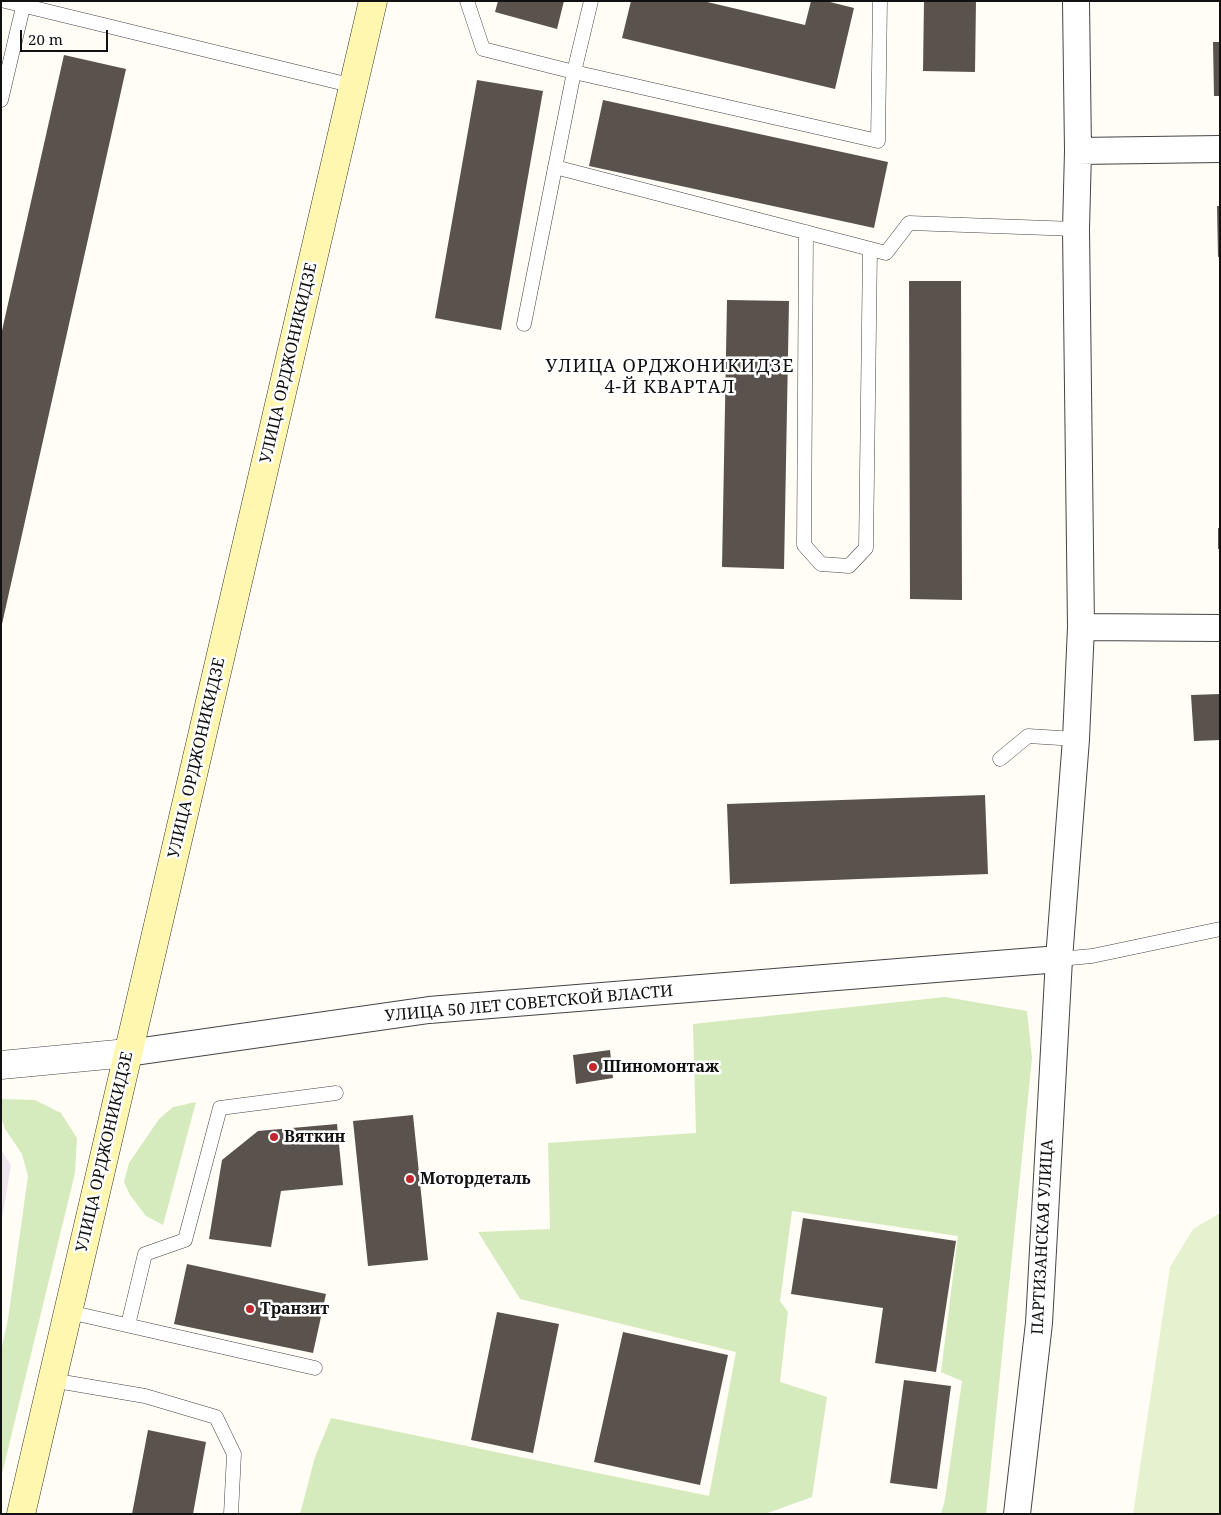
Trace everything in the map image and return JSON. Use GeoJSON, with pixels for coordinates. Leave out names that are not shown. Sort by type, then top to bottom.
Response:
{"type":"FeatureCollection","features":[{"type":"Feature","properties":{"kind":"main road","name":"УЛИЦА ОРДЖОНИКИДЗЕ"},"geometry":{"type":"LineString","coordinates":[[21,1514],[373,1]]}},
{"type":"Feature","properties":{"kind":"street","name":"ПАРТИЗАНСКАЯ УЛИЦА"},"geometry":{"type":"LineString","coordinates":[[1018,1514],[1039,1324],[1059,959],[1076,739],[1081,627],[1076,230],[1078,151],[1076,1]]}},
{"type":"Feature","properties":{"kind":"street"},"geometry":{"type":"LineString","coordinates":[[1078,151],[1220,149]]}},
{"type":"Feature","properties":{"kind":"street"},"geometry":{"type":"LineString","coordinates":[[1081,627],[1220,628]]}},
{"type":"Feature","properties":{"kind":"street","name":"УЛИЦА 50 ЛЕТ СОВЕТСКОЙ ВЛАСТИ"},"geometry":{"type":"LineString","coordinates":[[1,1065],[128,1053],[429,1010],[1059,959]]}},
{"type":"Feature","properties":{"kind":"lane"},"geometry":{"type":"LineString","coordinates":[[5,1],[22,7],[354,86]]}},
{"type":"Feature","properties":{"kind":"lane"},"geometry":{"type":"LineString","coordinates":[[467,1],[483,49],[574,72],[878,141],[880,1]]}},
{"type":"Feature","properties":{"kind":"lane"},"geometry":{"type":"LineString","coordinates":[[524,324],[574,72],[591,1]]}},
{"type":"Feature","properties":{"kind":"lane"},"geometry":{"type":"LineString","coordinates":[[1,100],[22,7]]}},
{"type":"Feature","properties":{"kind":"lane"},"geometry":{"type":"LineString","coordinates":[[555,167],[886,253],[909,223],[1076,230]]}},
{"type":"Feature","properties":{"kind":"lane"},"geometry":{"type":"LineString","coordinates":[[806,232],[804,545],[821,564],[849,566],[866,548],[870,249]]}},
{"type":"Feature","properties":{"kind":"lane"},"geometry":{"type":"LineString","coordinates":[[1000,759],[1028,736],[1076,739]]}},
{"type":"Feature","properties":{"kind":"lane"},"geometry":{"type":"LineString","coordinates":[[1059,959],[1092,956],[1220,929]]}},
{"type":"Feature","properties":{"kind":"lane"},"geometry":{"type":"LineString","coordinates":[[128,1325],[145,1254],[186,1240],[220,1108],[336,1093]]}},
{"type":"Feature","properties":{"kind":"lane"},"geometry":{"type":"LineString","coordinates":[[69,1312],[315,1368]]}},
{"type":"Feature","properties":{"kind":"lane"},"geometry":{"type":"LineString","coordinates":[[51,1380],[145,1396],[216,1417],[234,1454],[231,1514]]}},
{"type":"Feature","properties":{"kind":"shaded area"},"geometry":{"type":"Polygon","coordinates":[[[1,1150],[11,1165],[1,1225],[1,1150]]]}},
{"type":"Feature","properties":{"kind":"green space"},"geometry":{"type":"Polygon","coordinates":[[[945,997],[1027,1011],[1032,1058],[986,1514],[941,1514],[945,1499],[962,1381],[941,1372],[958,1236],[792,1211],[780,1301],[788,1312],[780,1382],[827,1397],[812,1497],[765,1514],[300,1514],[315,1457],[331,1418],[709,1496],[736,1352],[520,1299],[478,1232],[550,1229],[548,1143],[696,1133],[693,1024],[945,997]]]}},
{"type":"Feature","properties":{"kind":"green space"},"geometry":{"type":"Polygon","coordinates":[[[1,1099],[35,1100],[61,1113],[77,1138],[75,1173],[1,1478],[1,1351],[8,1319],[28,1176],[22,1154],[5,1129],[1,1117],[1,1099]]]}},
{"type":"Feature","properties":{"kind":"green space"},"geometry":{"type":"Polygon","coordinates":[[[196,1102],[163,1225],[146,1216],[130,1195],[124,1182],[129,1163],[159,1119],[173,1107],[196,1102]]]}},
{"type":"Feature","properties":{"kind":"green space"},"geometry":{"type":"Polygon","coordinates":[[[1220,1213],[1220,1514],[1133,1514],[1170,1267],[1193,1229],[1220,1213]]]}},
{"type":"Feature","properties":{"kind":"building"},"geometry":{"type":"Polygon","coordinates":[[[498,1],[564,1],[557,29],[495,12],[498,1]]]}},
{"type":"Feature","properties":{"kind":"building"},"geometry":{"type":"Polygon","coordinates":[[[631,1],[703,1],[805,25],[811,1],[826,1],[854,8],[835,89],[622,38],[631,1]]]}},
{"type":"Feature","properties":{"kind":"building"},"geometry":{"type":"Polygon","coordinates":[[[924,1],[976,1],[975,72],[923,71],[924,1]]]}},
{"type":"Feature","properties":{"kind":"building"},"geometry":{"type":"Polygon","coordinates":[[[1213,42],[1220,42],[1220,96],[1214,96],[1213,42]]]}},
{"type":"Feature","properties":{"kind":"building"},"geometry":{"type":"Polygon","coordinates":[[[64,55],[126,69],[2,624],[1,335],[64,55]]]}},
{"type":"Feature","properties":{"kind":"building"},"geometry":{"type":"Polygon","coordinates":[[[477,80],[543,91],[501,330],[435,318],[477,80]]]}},
{"type":"Feature","properties":{"kind":"building"},"geometry":{"type":"Polygon","coordinates":[[[603,100],[888,162],[874,228],[589,166],[603,100]]]}},
{"type":"Feature","properties":{"kind":"building"},"geometry":{"type":"Polygon","coordinates":[[[1217,206],[1220,206],[1220,257],[1218,257],[1217,206]]]}},
{"type":"Feature","properties":{"kind":"building"},"geometry":{"type":"Polygon","coordinates":[[[909,281],[961,281],[962,600],[910,599],[909,281]]]}},
{"type":"Feature","properties":{"kind":"building"},"geometry":{"type":"Polygon","coordinates":[[[727,300],[789,301],[784,569],[722,567],[727,300]]]}},
{"type":"Feature","properties":{"kind":"building"},"geometry":{"type":"Polygon","coordinates":[[[1218,528],[1220,528],[1220,549],[1218,549],[1218,528]]]}},
{"type":"Feature","properties":{"kind":"building"},"geometry":{"type":"Polygon","coordinates":[[[1220,694],[1220,740],[1194,741],[1191,695],[1220,694]]]}},
{"type":"Feature","properties":{"kind":"building"},"geometry":{"type":"Polygon","coordinates":[[[985,795],[988,874],[730,884],[727,804],[985,795]]]}},
{"type":"Feature","properties":{"kind":"building","name":"Шиномонтаж"},"geometry":{"type":"Polygon","coordinates":[[[610,1050],[613,1078],[576,1084],[573,1055],[610,1050]]]}},
{"type":"Feature","properties":{"kind":"building"},"geometry":{"type":"Polygon","coordinates":[[[413,1115],[428,1260],[368,1266],[353,1121],[413,1115]]]}},
{"type":"Feature","properties":{"kind":"building"},"geometry":{"type":"Polygon","coordinates":[[[337,1124],[343,1185],[281,1191],[271,1247],[209,1239],[222,1160],[258,1131],[337,1124]]]}},
{"type":"Feature","properties":{"kind":"building"},"geometry":{"type":"Polygon","coordinates":[[[803,1218],[956,1241],[936,1372],[875,1363],[883,1308],[791,1294],[803,1218]]]}},
{"type":"Feature","properties":{"kind":"building","name":"Транзит"},"geometry":{"type":"Polygon","coordinates":[[[187,1264],[326,1294],[313,1353],[174,1324],[187,1264]]]}},
{"type":"Feature","properties":{"kind":"building"},"geometry":{"type":"Polygon","coordinates":[[[497,1312],[559,1324],[533,1453],[471,1440],[497,1312]]]}},
{"type":"Feature","properties":{"kind":"building"},"geometry":{"type":"Polygon","coordinates":[[[623,1332],[728,1355],[700,1485],[594,1462],[623,1332]]]}},
{"type":"Feature","properties":{"kind":"building"},"geometry":{"type":"Polygon","coordinates":[[[904,1380],[951,1386],[937,1489],[890,1483],[904,1380]]]}},
{"type":"Feature","properties":{"kind":"building"},"geometry":{"type":"Polygon","coordinates":[[[148,1430],[206,1442],[193,1514],[132,1514],[148,1430]]]}},
{"type":"Feature","properties":{"kind":"place","name":"Шиномонтаж"},"geometry":{"type":"Point","coordinates":[593,1067]}},
{"type":"Feature","properties":{"kind":"place","name":"Вяткин"},"geometry":{"type":"Point","coordinates":[274,1137]}},
{"type":"Feature","properties":{"kind":"place","name":"Мотордеталь"},"geometry":{"type":"Point","coordinates":[410,1179]}},
{"type":"Feature","properties":{"kind":"place","name":"Транзит"},"geometry":{"type":"Point","coordinates":[250,1309]}},
{"type":"Feature","properties":{"kind":"district","name":"УЛИЦА ОРДЖОНИКИДЗЕ 4-Й КВАРТАЛ"},"geometry":{"type":"Point","coordinates":[670,377]}}]}
